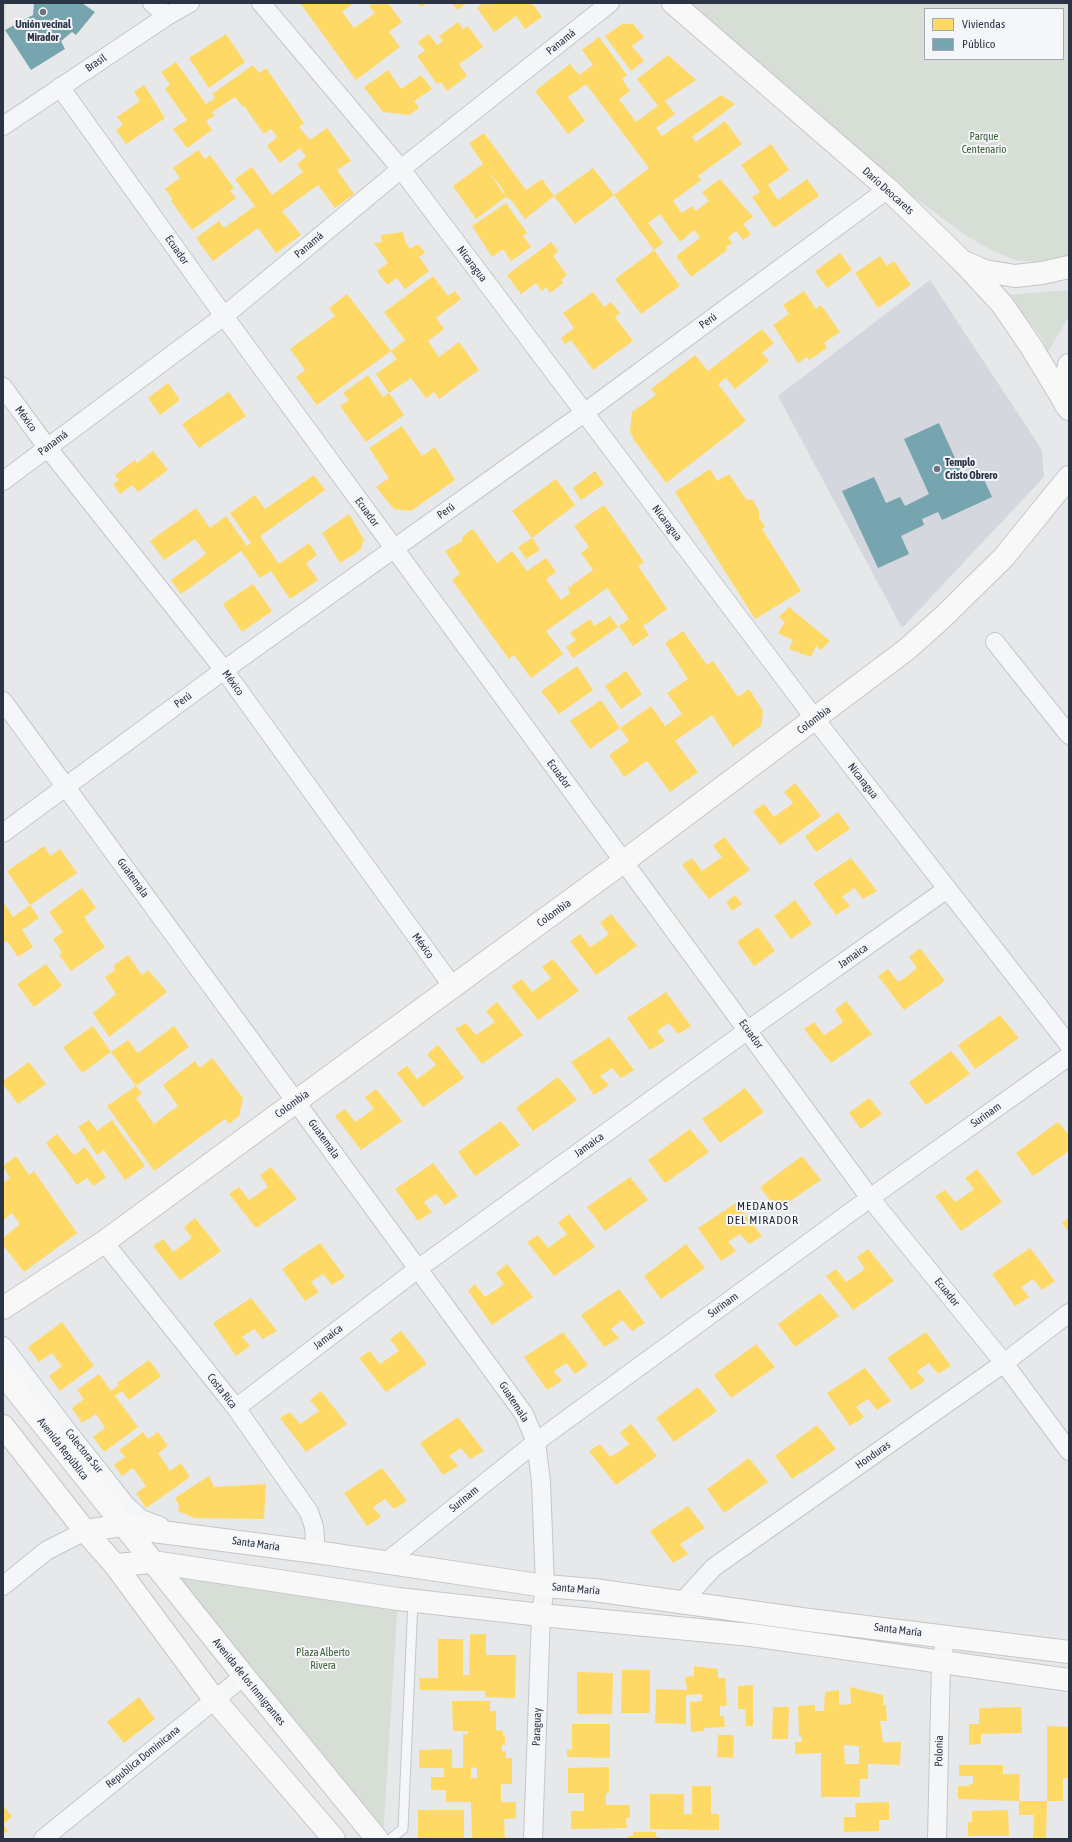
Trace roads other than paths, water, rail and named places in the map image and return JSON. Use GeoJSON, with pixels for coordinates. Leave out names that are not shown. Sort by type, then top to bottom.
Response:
{"type":"FeatureCollection","features":[{"type":"Feature","properties":{"kind":"street"},"geometry":{"type":"LineString","coordinates":[[152,3],[167,16]]}},
{"type":"Feature","properties":{"kind":"street","name":"Brasil"},"geometry":{"type":"LineString","coordinates":[[3,126],[167,16],[190,3]]}},
{"type":"Feature","properties":{"kind":"street","name":"Nicaragua"},"geometry":{"type":"LineString","coordinates":[[261,3],[401,169],[815,719],[1069,1045]]}},
{"type":"Feature","properties":{"kind":"street","name":"Panamá"},"geometry":{"type":"LineString","coordinates":[[3,482],[47,447],[224,316],[401,169],[610,3]]}},
{"type":"Feature","properties":{"kind":"street","name":"Darío Deocarets"},"geometry":{"type":"LineString","coordinates":[[673,3],[888,189],[963,262],[1002,304],[1030,345],[1067,406]]}},
{"type":"Feature","properties":{"kind":"street","name":"Ecuador"},"geometry":{"type":"LineString","coordinates":[[60,87],[224,316],[870,1198],[1004,1363],[1069,1451]]}},
{"type":"Feature","properties":{"kind":"street","name":"Perú"},"geometry":{"type":"LineString","coordinates":[[3,833],[224,670],[584,413],[888,189]]}},
{"type":"Feature","properties":{"kind":"street"},"geometry":{"type":"LineString","coordinates":[[963,262],[985,271],[1015,276],[1069,268]]}},
{"type":"Feature","properties":{"kind":"street"},"geometry":{"type":"LineString","coordinates":[[1067,406],[1066,380],[1069,365]]}},
{"type":"Feature","properties":{"kind":"street","name":"México"},"geometry":{"type":"LineString","coordinates":[[3,387],[47,447],[224,670],[453,987]]}},
{"type":"Feature","properties":{"kind":"street","name":"Colombia"},"geometry":{"type":"LineString","coordinates":[[3,1308],[104,1242],[623,862],[906,650],[942,618],[1004,557],[1069,478]]}},
{"type":"Feature","properties":{"kind":"street"},"geometry":{"type":"LineString","coordinates":[[995,642],[1069,735]]}},
{"type":"Feature","properties":{"kind":"street","name":"Guatemala"},"geometry":{"type":"LineString","coordinates":[[3,700],[419,1268],[524,1414],[536,1442],[541,1482],[545,1586],[541,1615]]}},
{"type":"Feature","properties":{"kind":"street","name":"Jamaica"},"geometry":{"type":"LineString","coordinates":[[236,1408],[419,1268],[748,1030],[948,889]]}},
{"type":"Feature","properties":{"kind":"street","name":"Surinam"},"geometry":{"type":"LineString","coordinates":[[385,1563],[536,1442],[870,1198],[1069,1056]]}},
{"type":"Feature","properties":{"kind":"street","name":"Costa Rica"},"geometry":{"type":"LineString","coordinates":[[104,1242],[236,1408],[309,1512],[314,1527],[316,1552]]}},
{"type":"Feature","properties":{"kind":"street","name":"Honduras"},"geometry":{"type":"LineString","coordinates":[[681,1603],[714,1567],[1004,1363],[1069,1313]]}},
{"type":"Feature","properties":{"kind":"street","name":"Colectora Sur"},"geometry":{"type":"LineString","coordinates":[[3,1346],[125,1504],[141,1519],[182,1534]]}},
{"type":"Feature","properties":{"kind":"street","name":"Avenida República"},"geometry":{"type":"LineString","coordinates":[[3,1374],[123,1525]]}},
{"type":"Feature","properties":{"kind":"street"},"geometry":{"type":"LineString","coordinates":[[3,1426],[85,1531],[115,1565],[214,1699],[334,1839]]}},
{"type":"Feature","properties":{"kind":"street","name":"Santa María"},"geometry":{"type":"LineString","coordinates":[[85,1531],[123,1525],[545,1586],[594,1590],[809,1620],[1069,1652]]}},
{"type":"Feature","properties":{"kind":"street","name":"Avenida de los Inmigrantes"},"geometry":{"type":"LineString","coordinates":[[123,1525],[377,1839]]}},
{"type":"Feature","properties":{"kind":"street"},"geometry":{"type":"LineString","coordinates":[[3,1586],[46,1552],[85,1531]]}},
{"type":"Feature","properties":{"kind":"street"},"geometry":{"type":"LineString","coordinates":[[115,1565],[153,1562],[413,1600],[541,1615],[751,1634],[941,1663],[1069,1680]]}},
{"type":"Feature","properties":{"kind":"street","name":"Paraguay"},"geometry":{"type":"LineString","coordinates":[[533,1839],[541,1615]]}},
{"type":"Feature","properties":{"kind":"street","name":"Polonia"},"geometry":{"type":"LineString","coordinates":[[936,1839],[941,1663],[946,1636]]}},
{"type":"Feature","properties":{"kind":"street","name":"Republica Dominicana"},"geometry":{"type":"LineString","coordinates":[[42,1839],[244,1676]]}},
{"type":"Feature","properties":{"kind":"lane"},"geometry":{"type":"LineString","coordinates":[[390,1839],[402,1829],[413,1600]]}},
{"type":"Feature","properties":{"kind":"place","name":"Unión vecinal Mirador"},"geometry":{"type":"Point","coordinates":[43,12]}},
{"type":"Feature","properties":{"kind":"place","name":"Templo Cristo Obrero"},"geometry":{"type":"Point","coordinates":[937,469]}},
{"type":"Feature","properties":{"kind":"district","name":"MEDANOS DEL MIRADOR"},"geometry":{"type":"Point","coordinates":[763,1213]}},
{"type":"Feature","properties":{"kind":"park label","name":"Parque Centenario"},"geometry":{"type":"Point","coordinates":[984,143]}},
{"type":"Feature","properties":{"kind":"park label","name":"Plaza Alberto Rivera"},"geometry":{"type":"Point","coordinates":[323,1659]}}]}
